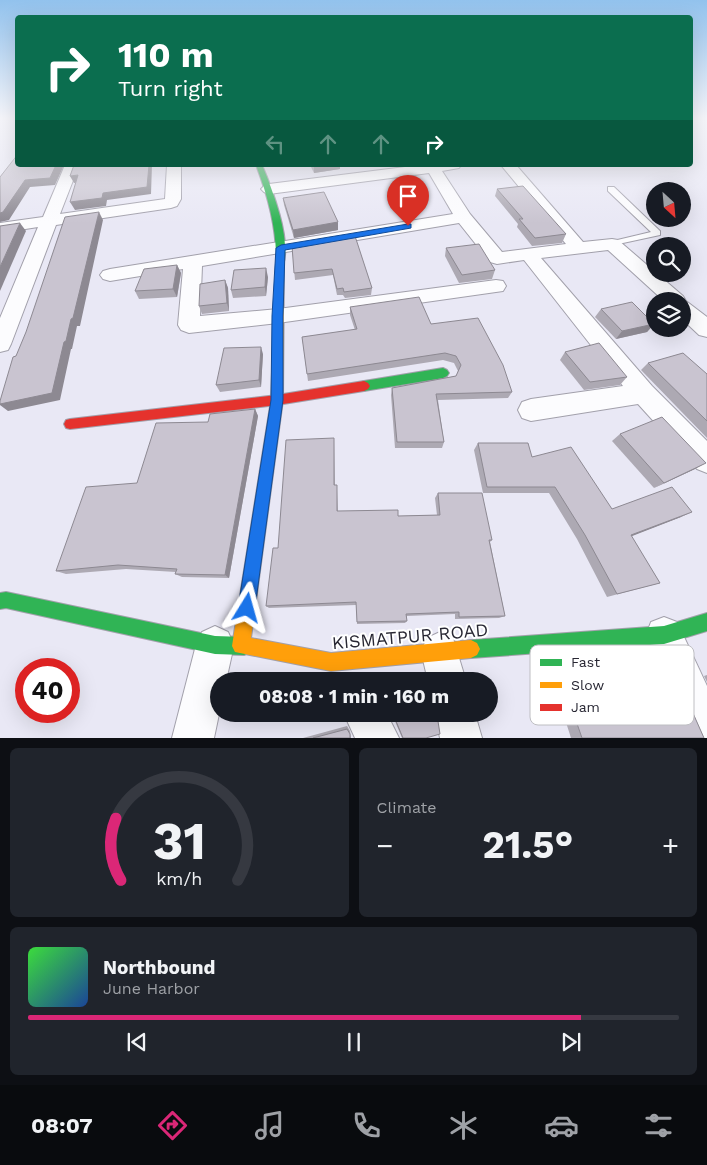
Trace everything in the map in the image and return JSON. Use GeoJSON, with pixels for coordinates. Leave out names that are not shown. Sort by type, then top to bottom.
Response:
{"type":"FeatureCollection","features":[{"type":"Feature","properties":{"kind":"street"},"geometry":{"type":"LineString","coordinates":[[0,344],[71,167]]}},
{"type":"Feature","properties":{"kind":"street"},"geometry":{"type":"LineString","coordinates":[[0,228],[171,203],[173,200],[174,167]]}},
{"type":"Feature","properties":{"kind":"street"},"geometry":{"type":"LineString","coordinates":[[193,738],[228,646],[277,400],[281,248],[270,189],[260,167]]}},
{"type":"Feature","properties":{"kind":"street"},"geometry":{"type":"LineString","coordinates":[[270,189],[386,169],[440,167]]}},
{"type":"Feature","properties":{"kind":"street"},"geometry":{"type":"LineString","coordinates":[[510,167],[579,248]]}},
{"type":"Feature","properties":{"kind":"street"},"geometry":{"type":"LineString","coordinates":[[433,168],[463,217],[497,258],[612,244],[666,292]]}},
{"type":"Feature","properties":{"kind":"street"},"geometry":{"type":"LineString","coordinates":[[110,275],[463,217]]}},
{"type":"Feature","properties":{"kind":"street"},"geometry":{"type":"LineString","coordinates":[[529,255],[643,393],[707,460]]}},
{"type":"Feature","properties":{"kind":"street"},"geometry":{"type":"LineString","coordinates":[[193,262],[189,325],[278,316],[496,286]]}},
{"type":"Feature","properties":{"kind":"street"},"geometry":{"type":"LineString","coordinates":[[691,315],[707,329]]}},
{"type":"Feature","properties":{"kind":"street"},"geometry":{"type":"LineString","coordinates":[[70,424],[277,400],[443,373]]}},
{"type":"Feature","properties":{"kind":"street"},"geometry":{"type":"LineString","coordinates":[[531,410],[643,393]]}},
{"type":"Feature","properties":{"kind":"street","name":"KISMATPUR ROAD"},"geometry":{"type":"LineString","coordinates":[[2,607],[228,646],[337,672],[444,666],[530,654]]}},
{"type":"Feature","properties":{"kind":"street","name":"KISMATPUR ROAD"},"geometry":{"type":"LineString","coordinates":[[593,645],[664,635],[707,622]]}},
{"type":"Feature","properties":{"kind":"street"},"geometry":{"type":"LineString","coordinates":[[664,635],[668,645]]}},
{"type":"Feature","properties":{"kind":"street"},"geometry":{"type":"LineString","coordinates":[[694,703],[707,732]]}},
{"type":"Feature","properties":{"kind":"street"},"geometry":{"type":"LineString","coordinates":[[369,722],[378,738]]}},
{"type":"Feature","properties":{"kind":"street"},"geometry":{"type":"LineString","coordinates":[[457,722],[461,738]]}},
{"type":"Feature","properties":{"kind":"lane"},"geometry":{"type":"LineString","coordinates":[[611,189],[657,233],[612,244]]}},
{"type":"Feature","properties":{"kind":"building"},"geometry":{"type":"Polygon","coordinates":[[[15,158],[15,167],[55,167],[50,178],[25,180],[3,212],[0,213],[0,177],[15,158]]]}},
{"type":"Feature","properties":{"kind":"building"},"geometry":{"type":"Polygon","coordinates":[[[73,167],[149,167],[147,187],[103,193],[102,198],[70,202],[78,175],[70,176],[73,167]]]}},
{"type":"Feature","properties":{"kind":"building"},"geometry":{"type":"Polygon","coordinates":[[[523,186],[566,234],[535,238],[519,219],[523,219],[497,189],[523,186]]]}},
{"type":"Feature","properties":{"kind":"building"},"geometry":{"type":"Polygon","coordinates":[[[324,192],[338,222],[293,230],[283,198],[324,192]]]}},
{"type":"Feature","properties":{"kind":"building"},"geometry":{"type":"Polygon","coordinates":[[[99,212],[52,393],[0,404],[13,357],[16,356],[26,332],[65,217],[99,212]]]}},
{"type":"Feature","properties":{"kind":"building"},"geometry":{"type":"Polygon","coordinates":[[[20,223],[0,267],[0,226],[20,223]]]}},
{"type":"Feature","properties":{"kind":"building"},"geometry":{"type":"Polygon","coordinates":[[[355,236],[372,288],[344,292],[343,288],[337,289],[332,269],[294,273],[292,246],[355,236]]]}},
{"type":"Feature","properties":{"kind":"building"},"geometry":{"type":"Polygon","coordinates":[[[479,244],[495,270],[462,275],[446,248],[479,244]]]}},
{"type":"Feature","properties":{"kind":"building"},"geometry":{"type":"Polygon","coordinates":[[[177,265],[173,289],[135,291],[144,269],[177,265]]]}},
{"type":"Feature","properties":{"kind":"building"},"geometry":{"type":"Polygon","coordinates":[[[266,268],[265,287],[231,290],[234,270],[266,268]]]}},
{"type":"Feature","properties":{"kind":"building"},"geometry":{"type":"Polygon","coordinates":[[[225,280],[227,303],[199,306],[200,284],[225,280]]]}},
{"type":"Feature","properties":{"kind":"building"},"geometry":{"type":"Polygon","coordinates":[[[419,297],[431,324],[478,318],[503,365],[512,392],[436,394],[444,442],[397,442],[392,388],[456,376],[461,365],[456,356],[445,353],[307,374],[302,337],[357,329],[350,307],[419,297]]]}},
{"type":"Feature","properties":{"kind":"building"},"geometry":{"type":"Polygon","coordinates":[[[632,302],[646,316],[646,326],[622,331],[601,309],[632,302]]]}},
{"type":"Feature","properties":{"kind":"building"},"geometry":{"type":"Polygon","coordinates":[[[599,343],[627,377],[590,382],[565,352],[599,343]]]}},
{"type":"Feature","properties":{"kind":"building"},"geometry":{"type":"Polygon","coordinates":[[[261,347],[259,380],[216,385],[224,348],[261,347]]]}},
{"type":"Feature","properties":{"kind":"building"},"geometry":{"type":"Polygon","coordinates":[[[683,353],[707,374],[707,421],[648,363],[683,353]]]}},
{"type":"Feature","properties":{"kind":"building"},"geometry":{"type":"Polygon","coordinates":[[[255,409],[225,575],[175,574],[177,569],[118,565],[56,571],[86,487],[137,483],[156,423],[208,422],[210,414],[255,409]]]}},
{"type":"Feature","properties":{"kind":"building"},"geometry":{"type":"Polygon","coordinates":[[[662,417],[706,463],[664,483],[620,434],[662,417]]]}},
{"type":"Feature","properties":{"kind":"building"},"geometry":{"type":"Polygon","coordinates":[[[334,438],[334,485],[337,485],[337,511],[398,510],[398,516],[440,515],[438,493],[482,493],[492,540],[489,540],[505,616],[459,617],[459,612],[406,614],[407,621],[357,622],[356,602],[266,606],[273,548],[278,548],[286,440],[334,438]]]}},
{"type":"Feature","properties":{"kind":"building"},"geometry":{"type":"Polygon","coordinates":[[[478,443],[528,443],[532,457],[571,447],[612,509],[672,487],[692,512],[631,535],[660,583],[617,594],[585,535],[555,487],[487,487],[478,443]]]}},
{"type":"Feature","properties":{"kind":"building"},"geometry":{"type":"Polygon","coordinates":[[[694,715],[704,738],[582,738],[577,725],[694,725],[694,715]]]}},
{"type":"Feature","properties":{"kind":"building"},"geometry":{"type":"Polygon","coordinates":[[[396,722],[438,722],[440,734],[426,738],[403,738],[396,722]]]}},
{"type":"Feature","properties":{"kind":"building"},"geometry":{"type":"Polygon","coordinates":[[[347,729],[350,738],[313,738],[347,729]]]}},
{"type":"Feature","properties":{"kind":"traffic: fast"},"geometry":{"type":"LineString","coordinates":[[260,167],[268,188],[278,225],[280,263]]}},
{"type":"Feature","properties":{"kind":"traffic: fast"},"geometry":{"type":"LineString","coordinates":[[364,386],[443,373]]}},
{"type":"Feature","properties":{"kind":"traffic: fast"},"geometry":{"type":"LineString","coordinates":[[0,601],[6,600],[215,645],[244,646]]}},
{"type":"Feature","properties":{"kind":"traffic: fast"},"geometry":{"type":"LineString","coordinates":[[471,649],[664,635],[707,622]]}},
{"type":"Feature","properties":{"kind":"traffic: slow"},"geometry":{"type":"LineString","coordinates":[[241,646],[277,400],[280,263]]}},
{"type":"Feature","properties":{"kind":"traffic: slow"},"geometry":{"type":"LineString","coordinates":[[244,646],[331,662],[471,649]]}},
{"type":"Feature","properties":{"kind":"traffic: jam"},"geometry":{"type":"LineString","coordinates":[[70,424],[277,400],[364,386]]}},
{"type":"Feature","properties":{"kind":"route"},"geometry":{"type":"LineString","coordinates":[[247,608],[277,400],[281,248],[408,226]]}}]}
